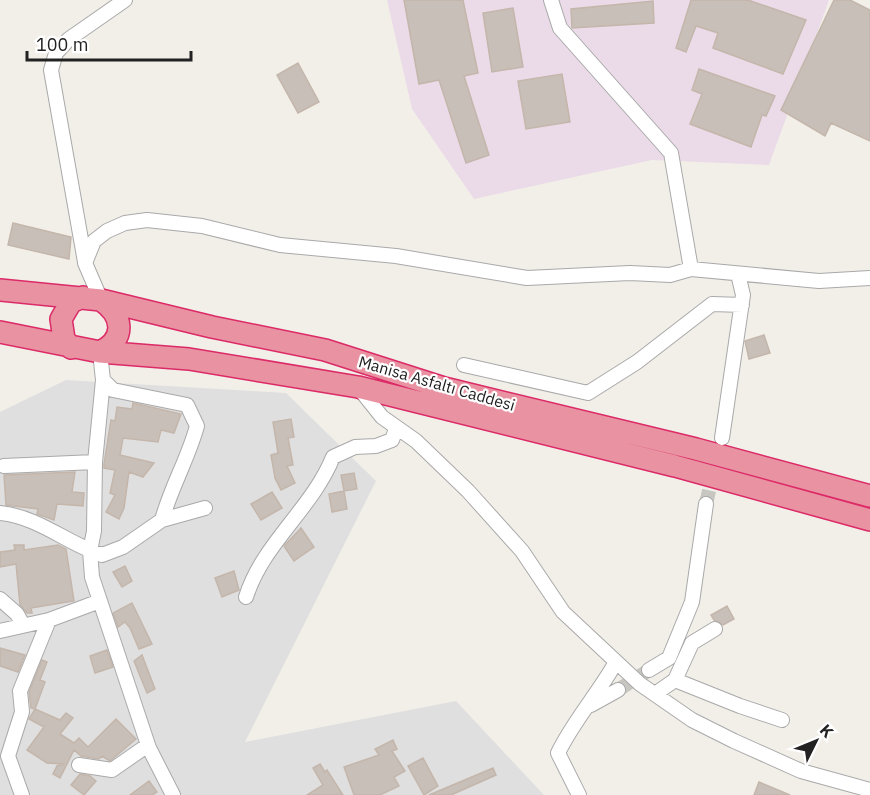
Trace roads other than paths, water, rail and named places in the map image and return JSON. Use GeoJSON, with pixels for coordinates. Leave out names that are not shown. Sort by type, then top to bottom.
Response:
{"type":"FeatureCollection","features":[{"type":"Feature","properties":{"kind":"highway","name":"Manisa Asfaltı Caddesi"},"geometry":{"type":"LineString","coordinates":[[0,290],[92,298],[212,327],[325,350],[444,388],[696,449],[870,496]]}},
{"type":"Feature","properties":{"kind":"highway"},"geometry":{"type":"LineString","coordinates":[[71,348],[64,339],[61,319],[71,302],[92,298],[114,308],[119,326],[113,343],[100,352]]}},
{"type":"Feature","properties":{"kind":"highway","name":"Manisa Asfaltı Caddesi"},"geometry":{"type":"LineString","coordinates":[[0,332],[71,348],[189,359],[358,387],[675,466],[870,520]]}},
{"type":"Feature","properties":{"kind":"street"},"geometry":{"type":"LineString","coordinates":[[92,298],[51,70],[56,53],[69,39],[125,0]]}},
{"type":"Feature","properties":{"kind":"street"},"geometry":{"type":"LineString","coordinates":[[551,0],[560,28],[671,153],[691,269]]}},
{"type":"Feature","properties":{"kind":"street"},"geometry":{"type":"LineString","coordinates":[[86,263],[93,241],[107,231],[125,223],[147,220],[202,226],[280,245],[396,256],[527,278],[630,273],[670,275],[691,269],[819,281],[870,278]]}},
{"type":"Feature","properties":{"kind":"street"},"geometry":{"type":"LineString","coordinates":[[722,438],[743,295],[738,274]]}},
{"type":"Feature","properties":{"kind":"street"},"geometry":{"type":"LineString","coordinates":[[464,365],[588,393],[637,362],[712,304],[742,305]]}},
{"type":"Feature","properties":{"kind":"street"},"geometry":{"type":"LineString","coordinates":[[100,352],[103,380],[95,462],[94,531],[90,551],[92,577],[148,745],[173,795]]}},
{"type":"Feature","properties":{"kind":"street"},"geometry":{"type":"LineString","coordinates":[[103,380],[113,390],[187,405],[197,426],[189,456],[170,491],[162,520]]}},
{"type":"Feature","properties":{"kind":"street"},"geometry":{"type":"LineString","coordinates":[[358,387],[396,429],[416,441],[468,491],[522,551],[563,612],[616,662],[655,694],[692,720],[801,771],[849,790],[870,790]]}},
{"type":"Feature","properties":{"kind":"street"},"geometry":{"type":"LineString","coordinates":[[246,597],[252,576],[324,479],[333,457],[355,447],[376,446],[392,440],[396,429]]}},
{"type":"Feature","properties":{"kind":"street"},"geometry":{"type":"LineString","coordinates":[[4,466],[95,462]]}},
{"type":"Feature","properties":{"kind":"street"},"geometry":{"type":"LineString","coordinates":[[649,670],[669,658],[692,602],[706,504]]}},
{"type":"Feature","properties":{"kind":"street"},"geometry":{"type":"LineString","coordinates":[[0,513],[18,515],[46,526],[90,551],[102,555],[123,547],[162,520],[205,508]]}},
{"type":"Feature","properties":{"kind":"street"},"geometry":{"type":"LineString","coordinates":[[0,599],[17,614],[23,626]]}},
{"type":"Feature","properties":{"kind":"street"},"geometry":{"type":"LineString","coordinates":[[0,631],[103,608]]}},
{"type":"Feature","properties":{"kind":"street"},"geometry":{"type":"LineString","coordinates":[[22,795],[8,756],[22,712],[20,691],[49,620]]}},
{"type":"Feature","properties":{"kind":"street"},"geometry":{"type":"LineString","coordinates":[[655,694],[675,680],[692,643],[715,629]]}},
{"type":"Feature","properties":{"kind":"street"},"geometry":{"type":"LineString","coordinates":[[579,795],[558,753],[567,734],[588,707],[616,662]]}},
{"type":"Feature","properties":{"kind":"street"},"geometry":{"type":"LineString","coordinates":[[675,680],[740,706],[783,720]]}},
{"type":"Feature","properties":{"kind":"street"},"geometry":{"type":"LineString","coordinates":[[588,707],[618,690]]}},
{"type":"Feature","properties":{"kind":"street"},"geometry":{"type":"LineString","coordinates":[[79,765],[112,770],[148,745]]}},
{"type":"Feature","properties":{"kind":"tunnel"},"geometry":{"type":"LineString","coordinates":[[706,504],[714,469]]}},
{"type":"Feature","properties":{"kind":"tunnel"},"geometry":{"type":"LineString","coordinates":[[618,690],[649,670]]}}]}
